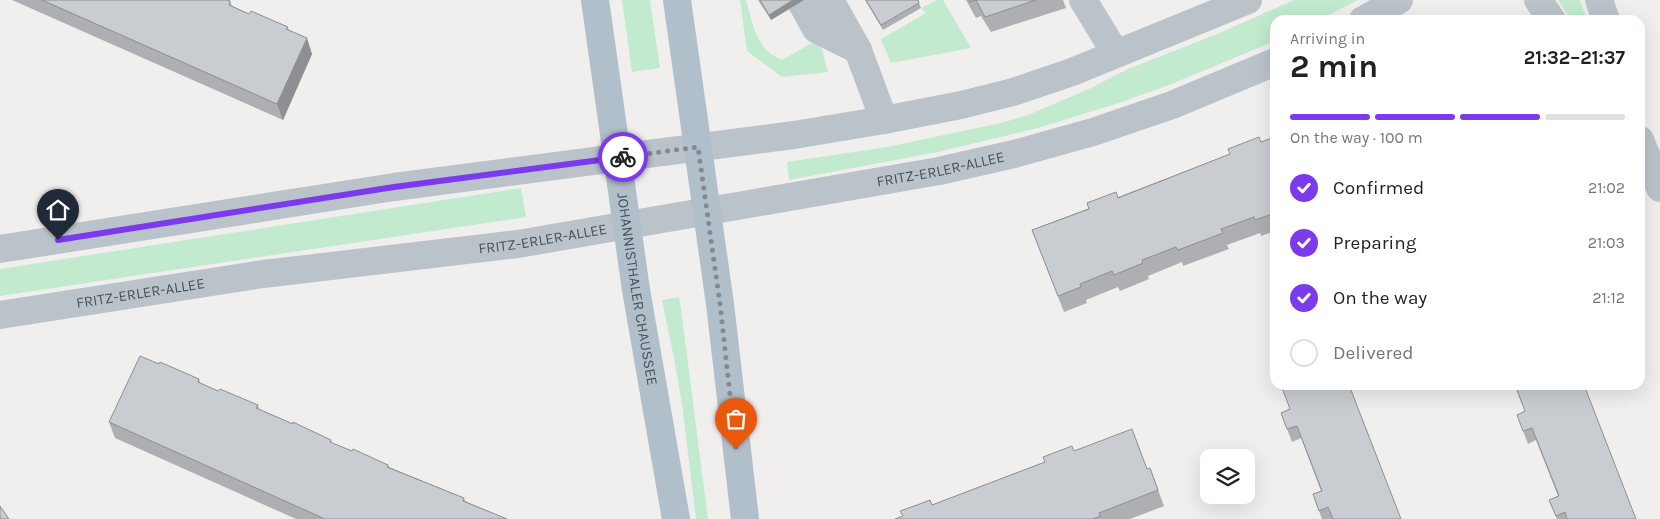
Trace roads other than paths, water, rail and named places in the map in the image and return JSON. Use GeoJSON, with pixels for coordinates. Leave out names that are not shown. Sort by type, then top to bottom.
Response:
{"type":"FeatureCollection","features":[{"type":"Feature","properties":{"kind":"main road","name":"JOHANNISTHALER CHAUSSEE"},"geometry":{"type":"LineString","coordinates":[[595,0],[636,290],[676,519]]}},
{"type":"Feature","properties":{"kind":"main road"},"geometry":{"type":"LineString","coordinates":[[677,0],[720,304],[745,519]]}},
{"type":"Feature","properties":{"kind":"street"},"geometry":{"type":"LineString","coordinates":[[800,0],[816,29],[858,50]]}},
{"type":"Feature","properties":{"kind":"street"},"geometry":{"type":"LineString","coordinates":[[830,0],[858,50],[884,120]]}},
{"type":"Feature","properties":{"kind":"street"},"geometry":{"type":"LineString","coordinates":[[1083,0],[1116,54]]}},
{"type":"Feature","properties":{"kind":"street"},"geometry":{"type":"LineString","coordinates":[[0,249],[394,187],[698,147],[884,120],[961,105],[1013,92],[1072,72],[1248,0]]}},
{"type":"Feature","properties":{"kind":"street"},"geometry":{"type":"LineString","coordinates":[[1372,15],[1399,0]]}},
{"type":"Feature","properties":{"kind":"street"},"geometry":{"type":"LineString","coordinates":[[1538,0],[1548,15]]}},
{"type":"Feature","properties":{"kind":"street"},"geometry":{"type":"LineString","coordinates":[[1598,0],[1604,15]]}},
{"type":"Feature","properties":{"kind":"street","name":"FRITZ-ERLER-ALLEE"},"geometry":{"type":"LineString","coordinates":[[0,315],[263,274],[518,244],[939,171],[1014,154],[1093,132],[1172,105],[1270,64]]}},
{"type":"Feature","properties":{"kind":"street"},"geometry":{"type":"LineString","coordinates":[[1645,152],[1660,188]]}}]}
